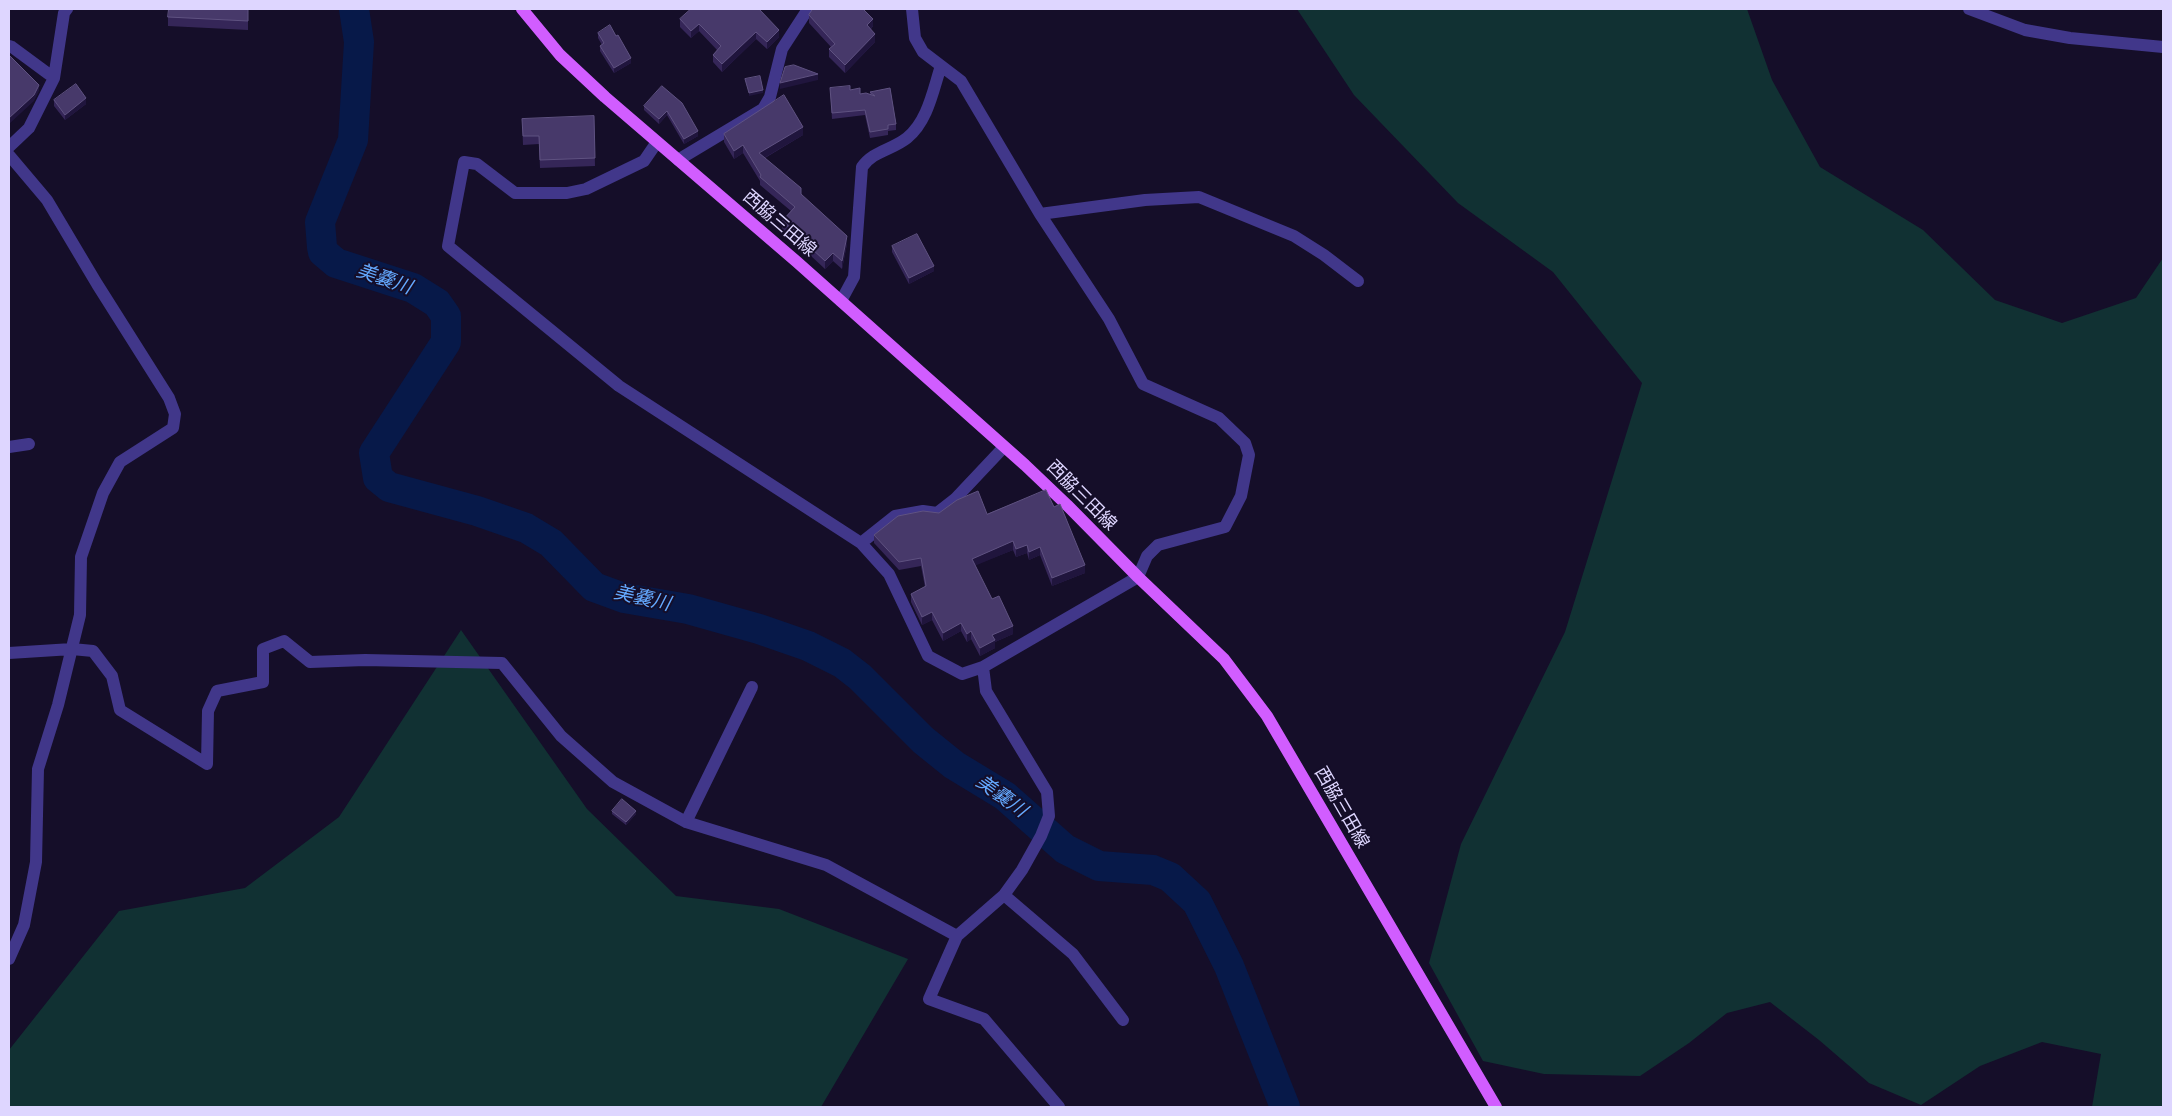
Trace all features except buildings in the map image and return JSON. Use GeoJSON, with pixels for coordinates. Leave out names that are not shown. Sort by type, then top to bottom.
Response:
{"type":"FeatureCollection","features":[{"type":"Feature","properties":{"kind":"main road","name":"西脇三田線"},"geometry":{"type":"LineString","coordinates":[[522,9],[560,55],[657,142],[841,301],[1004,447],[1067,505],[1138,577],[1224,659],[1267,716],[1496,1107]]}},
{"type":"Feature","properties":{"kind":"street"},"geometry":{"type":"LineString","coordinates":[[678,160],[763,109],[770,97],[782,49],[808,9]]}},
{"type":"Feature","properties":{"kind":"street"},"geometry":{"type":"LineString","coordinates":[[657,142],[644,160],[586,189],[567,193],[515,193],[477,164],[464,162],[448,246],[619,386],[861,543],[889,574],[928,656],[962,674],[983,667],[1138,577],[1147,556],[1158,545],[1225,527],[1241,496],[1249,455],[1245,443],[1218,418],[1143,384],[1109,319],[1040,214],[961,81],[923,52],[915,38],[912,9]]}},
{"type":"Feature","properties":{"kind":"street"},"geometry":{"type":"LineString","coordinates":[[1969,9],[2025,30],[2078,39],[2163,47]]}},
{"type":"Feature","properties":{"kind":"street"},"geometry":{"type":"LineString","coordinates":[[9,147],[29,128],[54,78],[64,10]]}},
{"type":"Feature","properties":{"kind":"street"},"geometry":{"type":"LineString","coordinates":[[9,46],[54,78]]}},
{"type":"Feature","properties":{"kind":"street"},"geometry":{"type":"LineString","coordinates":[[841,301],[854,277],[862,167],[868,158],[907,138],[924,118],[941,66]]}},
{"type":"Feature","properties":{"kind":"street"},"geometry":{"type":"LineString","coordinates":[[9,155],[47,200],[169,398],[175,414],[174,428],[120,462],[103,493],[81,557],[80,615],[58,705],[38,769],[36,862],[24,925],[9,959]]}},
{"type":"Feature","properties":{"kind":"street"},"geometry":{"type":"LineString","coordinates":[[1040,214],[1145,200],[1199,197],[1294,236],[1358,280]]}},
{"type":"Feature","properties":{"kind":"street"},"geometry":{"type":"LineString","coordinates":[[9,448],[30,444]]}},
{"type":"Feature","properties":{"kind":"street"},"geometry":{"type":"LineString","coordinates":[[861,543],[894,516],[923,511],[937,513],[955,500],[1004,447]]}},
{"type":"Feature","properties":{"kind":"street"},"geometry":{"type":"LineString","coordinates":[[9,653],[72,649],[93,651],[112,676],[120,710],[207,764],[208,712],[216,691],[263,682],[263,649],[284,641],[310,662],[365,660],[502,663],[562,736],[613,782],[686,822],[826,866],[957,936]]}},
{"type":"Feature","properties":{"kind":"street"},"geometry":{"type":"LineString","coordinates":[[983,667],[986,691],[1047,792],[1049,816],[1041,836],[1022,870],[1004,895],[957,936],[928,999],[984,1019],[1059,1107]]}},
{"type":"Feature","properties":{"kind":"street"},"geometry":{"type":"LineString","coordinates":[[686,822],[752,688]]}},
{"type":"Feature","properties":{"kind":"street"},"geometry":{"type":"LineString","coordinates":[[1004,895],[1073,954],[1123,1020]]}},
{"type":"Feature","properties":{"kind":"green space"},"geometry":{"type":"Polygon","coordinates":[[[1297,9],[1747,9],[1772,80],[1820,167],[1923,230],[1995,300],[2062,323],[2136,298],[2163,258],[2163,1107],[2092,1107],[2101,1054],[2042,1042],[1980,1066],[1921,1105],[1869,1083],[1819,1040],[1770,1002],[1727,1013],[1689,1043],[1640,1076],[1544,1074],[1483,1061],[1429,963],[1461,844],[1565,632],[1642,383],[1553,272],[1458,203],[1354,95],[1297,9]]]}},
{"type":"Feature","properties":{"kind":"green space"},"geometry":{"type":"Polygon","coordinates":[[[461,630],[587,809],[676,896],[779,909],[908,959],[821,1107],[9,1107],[9,1050],[119,911],[245,888],[339,817],[461,630]]]}},
{"type":"Feature","properties":{"kind":"waterway","name":"美嚢川"},"geometry":{"type":"LineString","coordinates":[[354,9],[359,42],[353,140],[320,222],[323,252],[336,263],[413,288],[437,303],[446,316],[446,342],[374,453],[378,478],[389,487],[477,511],[526,528],[551,543],[594,587],[624,598],[688,609],[759,629],[808,646],[842,663],[860,677],[923,740],[954,765],[1005,796],[1065,849],[1099,866],[1153,870],[1170,877],[1197,902],[1229,966],[1285,1107]]}}]}
